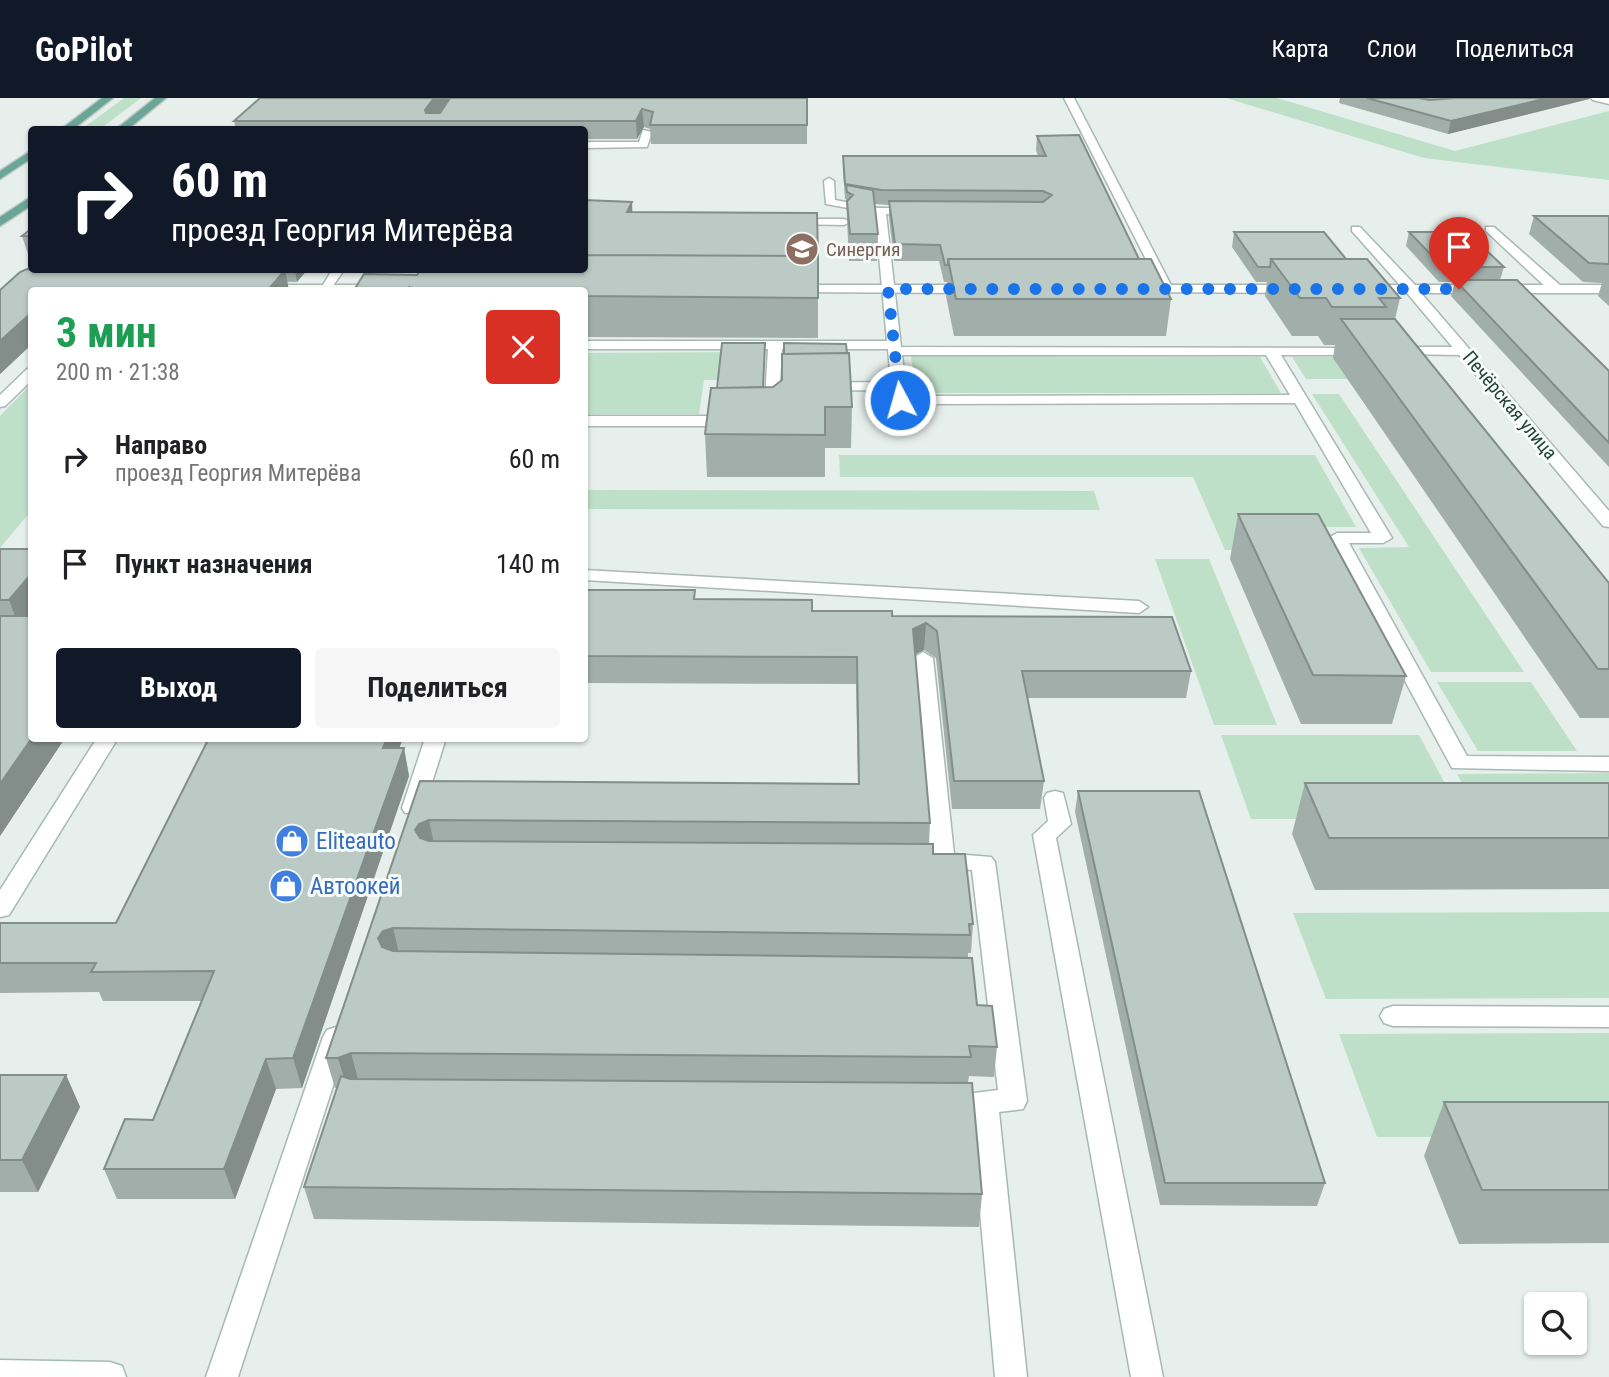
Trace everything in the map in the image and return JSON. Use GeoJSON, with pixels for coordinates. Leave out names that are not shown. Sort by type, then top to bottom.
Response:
{"type":"FeatureCollection","features":[{"type":"Feature","properties":{"kind":"main road"},"geometry":{"type":"LineString","coordinates":[[70,126],[108,98]]}},
{"type":"Feature","properties":{"kind":"main road"},"geometry":{"type":"LineString","coordinates":[[125,126],[160,98]]}},
{"type":"Feature","properties":{"kind":"main road"},"geometry":{"type":"LineString","coordinates":[[0,176],[28,156]]}},
{"type":"Feature","properties":{"kind":"main road"},"geometry":{"type":"LineString","coordinates":[[0,223],[28,202]]}},
{"type":"Feature","properties":{"kind":"street"},"geometry":{"type":"LineString","coordinates":[[1069,98],[1167,289]]}},
{"type":"Feature","properties":{"kind":"street"},"geometry":{"type":"LineString","coordinates":[[1596,98],[1609,102]]}},
{"type":"Feature","properties":{"kind":"street"},"geometry":{"type":"LineString","coordinates":[[588,145],[643,145],[647,132]]}},
{"type":"Feature","properties":{"kind":"street"},"geometry":{"type":"LineString","coordinates":[[830,181],[830,202],[880,211],[934,211]]}},
{"type":"Feature","properties":{"kind":"street"},"geometry":{"type":"LineString","coordinates":[[880,211],[900,400],[1300,399]]}},
{"type":"Feature","properties":{"kind":"street"},"geometry":{"type":"LineString","coordinates":[[776,222],[844,222]]}},
{"type":"Feature","properties":{"kind":"street","name":"Печёрская улица"},"geometry":{"type":"LineString","coordinates":[[1356,229],[1411,289],[1609,522]]}},
{"type":"Feature","properties":{"kind":"street"},"geometry":{"type":"LineString","coordinates":[[1490,229],[1556,289]]}},
{"type":"Feature","properties":{"kind":"street"},"geometry":{"type":"LineString","coordinates":[[777,289],[986,289]]}},
{"type":"Feature","properties":{"kind":"street"},"geometry":{"type":"LineString","coordinates":[[1125,289],[1303,289]]}},
{"type":"Feature","properties":{"kind":"street"},"geometry":{"type":"LineString","coordinates":[[1343,289],[1609,289]]}},
{"type":"Feature","properties":{"kind":"street"},"geometry":{"type":"LineString","coordinates":[[588,345],[1464,351]]}},
{"type":"Feature","properties":{"kind":"street"},"geometry":{"type":"LineString","coordinates":[[588,421],[772,421],[775,345]]}},
{"type":"Feature","properties":{"kind":"street"},"geometry":{"type":"LineString","coordinates":[[1271,351],[1383,538],[1337,538],[1460,763],[1609,764]]}},
{"type":"Feature","properties":{"kind":"street"},"geometry":{"type":"LineString","coordinates":[[3,397],[28,375]]}},
{"type":"Feature","properties":{"kind":"street"},"geometry":{"type":"LineString","coordinates":[[773,387],[899,387]]}},
{"type":"Feature","properties":{"kind":"street"},"geometry":{"type":"LineString","coordinates":[[588,575],[1139,607]]}},
{"type":"Feature","properties":{"kind":"street"},"geometry":{"type":"LineString","coordinates":[[923,658],[943,862]]}},
{"type":"Feature","properties":{"kind":"street"},"geometry":{"type":"LineString","coordinates":[[0,909],[105,742]]}},
{"type":"Feature","properties":{"kind":"street"},"geometry":{"type":"LineString","coordinates":[[406,831],[435,742]]}},
{"type":"Feature","properties":{"kind":"street"},"geometry":{"type":"LineString","coordinates":[[1055,798],[1060,824],[1044,835],[1147,1377]]}},
{"type":"Feature","properties":{"kind":"street"},"geometry":{"type":"LineString","coordinates":[[915,862],[983,862],[1013,1101],[956,1101]]}},
{"type":"Feature","properties":{"kind":"street"},"geometry":{"type":"LineString","coordinates":[[970,976],[997,976]]}},
{"type":"Feature","properties":{"kind":"street"},"geometry":{"type":"LineString","coordinates":[[222,1377],[344,1014]]}},
{"type":"Feature","properties":{"kind":"street"},"geometry":{"type":"LineString","coordinates":[[1393,1016],[1609,1017]]}},
{"type":"Feature","properties":{"kind":"street"},"geometry":{"type":"LineString","coordinates":[[984,1101],[1011,1377]]}},
{"type":"Feature","properties":{"kind":"street"},"geometry":{"type":"LineString","coordinates":[[0,1375],[110,1377]]}},
{"type":"Feature","properties":{"kind":"green space"},"geometry":{"type":"Polygon","coordinates":[[[124,98],[141,98],[104,126],[86,126],[124,98]]]}},
{"type":"Feature","properties":{"kind":"green space"},"geometry":{"type":"Polygon","coordinates":[[[1226,98],[1277,98],[1455,151],[1609,111],[1609,180],[1424,158],[1226,98]]]}},
{"type":"Feature","properties":{"kind":"green space"},"geometry":{"type":"Polygon","coordinates":[[[735,352],[732,380],[704,380],[699,414],[588,414],[588,353],[735,352]]]}},
{"type":"Feature","properties":{"kind":"green space"},"geometry":{"type":"Polygon","coordinates":[[[911,356],[1260,357],[1281,393],[916,393],[911,356]]]}},
{"type":"Feature","properties":{"kind":"green space"},"geometry":{"type":"Polygon","coordinates":[[[1292,357],[1386,357],[1403,379],[1306,379],[1292,357]]]}},
{"type":"Feature","properties":{"kind":"green space"},"geometry":{"type":"Polygon","coordinates":[[[28,387],[28,515],[0,548],[0,416],[28,387]]]}},
{"type":"Feature","properties":{"kind":"green space"},"geometry":{"type":"Polygon","coordinates":[[[1312,394],[1339,394],[1524,672],[1431,672],[1359,548],[1409,547],[1312,394]]]}},
{"type":"Feature","properties":{"kind":"green space"},"geometry":{"type":"Polygon","coordinates":[[[839,455],[1315,455],[1356,527],[1307,527],[1318,550],[1225,550],[1193,477],[840,477],[839,455]]]}},
{"type":"Feature","properties":{"kind":"green space"},"geometry":{"type":"Polygon","coordinates":[[[588,490],[1094,491],[1100,510],[588,509],[588,490]]]}},
{"type":"Feature","properties":{"kind":"green space"},"geometry":{"type":"Polygon","coordinates":[[[1155,559],[1209,559],[1277,725],[1214,725],[1155,559]]]}},
{"type":"Feature","properties":{"kind":"green space"},"geometry":{"type":"Polygon","coordinates":[[[1437,682],[1531,682],[1577,751],[1478,751],[1437,682]]]}},
{"type":"Feature","properties":{"kind":"green space"},"geometry":{"type":"Polygon","coordinates":[[[1221,735],[1419,735],[1464,819],[1251,819],[1221,735]]]}},
{"type":"Feature","properties":{"kind":"green space"},"geometry":{"type":"Polygon","coordinates":[[[1609,773],[1609,821],[1484,821],[1457,774],[1609,773]]]}},
{"type":"Feature","properties":{"kind":"green space"},"geometry":{"type":"Polygon","coordinates":[[[1609,912],[1609,998],[1326,999],[1293,913],[1609,912]]]}},
{"type":"Feature","properties":{"kind":"green space"},"geometry":{"type":"Polygon","coordinates":[[[1609,1033],[1609,1137],[1377,1137],[1339,1034],[1609,1033]]]}},
{"type":"Feature","properties":{"kind":"building"},"geometry":{"type":"Polygon","coordinates":[[[260,98],[434,98],[425,110],[426,113],[440,113],[450,98],[807,98],[807,125],[650,125],[653,112],[642,109],[636,121],[234,121],[260,98]]]}},
{"type":"Feature","properties":{"kind":"building"},"geometry":{"type":"Polygon","coordinates":[[[1367,98],[1430,100],[1548,98],[1451,121],[1367,98]]]}},
{"type":"Feature","properties":{"kind":"building"},"geometry":{"type":"Polygon","coordinates":[[[1079,135],[1139,259],[948,259],[948,265],[945,265],[940,245],[895,244],[889,201],[1043,202],[1052,195],[1043,191],[881,190],[845,184],[843,156],[1046,156],[1037,136],[1079,135]]]}},
{"type":"Feature","properties":{"kind":"building"},"geometry":{"type":"Polygon","coordinates":[[[846,185],[873,190],[878,234],[850,234],[847,201],[853,195],[847,192],[846,185]]]}},
{"type":"Feature","properties":{"kind":"building"},"geometry":{"type":"Polygon","coordinates":[[[588,200],[632,202],[627,212],[817,213],[818,256],[588,255],[588,200]]]}},
{"type":"Feature","properties":{"kind":"building"},"geometry":{"type":"Polygon","coordinates":[[[1534,216],[1609,216],[1609,264],[1589,263],[1534,216]]]}},
{"type":"Feature","properties":{"kind":"building"},"geometry":{"type":"Polygon","coordinates":[[[1234,232],[1324,232],[1346,259],[1271,259],[1270,267],[1258,267],[1234,232]]]}},
{"type":"Feature","properties":{"kind":"building"},"geometry":{"type":"Polygon","coordinates":[[[1409,232],[1467,232],[1504,267],[1443,267],[1409,232]]]}},
{"type":"Feature","properties":{"kind":"building"},"geometry":{"type":"Polygon","coordinates":[[[588,255],[818,256],[818,298],[588,296],[588,287],[356,287],[364,274],[588,273],[588,255]]]}},
{"type":"Feature","properties":{"kind":"building"},"geometry":{"type":"Polygon","coordinates":[[[948,259],[1151,259],[1171,299],[956,299],[948,259]]]}},
{"type":"Feature","properties":{"kind":"building"},"geometry":{"type":"Polygon","coordinates":[[[1271,259],[1367,259],[1400,298],[1379,298],[1386,307],[1332,307],[1326,298],[1300,298],[1271,259]]]}},
{"type":"Feature","properties":{"kind":"building"},"geometry":{"type":"Polygon","coordinates":[[[27,269],[28,273],[282,273],[271,287],[28,287],[28,316],[0,341],[0,290],[27,269]]]}},
{"type":"Feature","properties":{"kind":"building"},"geometry":{"type":"Polygon","coordinates":[[[1455,280],[1517,280],[1609,371],[1609,443],[1455,280]]]}},
{"type":"Feature","properties":{"kind":"building"},"geometry":{"type":"Polygon","coordinates":[[[1341,319],[1395,319],[1609,583],[1609,669],[1598,669],[1341,319]]]}},
{"type":"Feature","properties":{"kind":"building"},"geometry":{"type":"Polygon","coordinates":[[[722,343],[765,343],[763,387],[717,388],[722,343]]]}},
{"type":"Feature","properties":{"kind":"building"},"geometry":{"type":"Polygon","coordinates":[[[784,343],[846,344],[847,353],[784,354],[784,343]]]}},
{"type":"Feature","properties":{"kind":"building"},"geometry":{"type":"Polygon","coordinates":[[[849,353],[852,407],[825,407],[825,435],[705,434],[711,388],[773,387],[782,380],[782,354],[849,353]]]}},
{"type":"Feature","properties":{"kind":"building"},"geometry":{"type":"Polygon","coordinates":[[[1238,514],[1318,514],[1406,676],[1313,675],[1238,514]]]}},
{"type":"Feature","properties":{"kind":"building"},"geometry":{"type":"Polygon","coordinates":[[[0,549],[28,549],[28,578],[9,600],[0,600],[0,549]]]}},
{"type":"Feature","properties":{"kind":"building"},"geometry":{"type":"Polygon","coordinates":[[[588,590],[695,590],[694,599],[812,600],[812,611],[892,611],[892,616],[1172,617],[1191,671],[1022,671],[1044,781],[954,781],[937,631],[926,623],[913,629],[930,823],[429,820],[419,824],[415,830],[420,838],[429,841],[933,844],[933,854],[965,854],[973,924],[969,924],[970,935],[393,928],[383,931],[378,938],[382,947],[393,951],[972,958],[977,1005],[992,1006],[997,1047],[969,1046],[971,1057],[351,1053],[338,1058],[326,1058],[420,781],[859,784],[857,657],[588,656],[588,590]]]}},
{"type":"Feature","properties":{"kind":"building"},"geometry":{"type":"Polygon","coordinates":[[[0,616],[28,616],[29,742],[0,784],[0,616]]]}},
{"type":"Feature","properties":{"kind":"building"},"geometry":{"type":"Polygon","coordinates":[[[207,742],[385,742],[383,748],[404,748],[293,1058],[266,1059],[224,1169],[104,1169],[125,1119],[153,1120],[214,971],[91,972],[96,963],[0,963],[0,923],[116,923],[207,742]]]}},
{"type":"Feature","properties":{"kind":"building"},"geometry":{"type":"Polygon","coordinates":[[[1305,783],[1609,783],[1609,838],[1329,838],[1305,783]]]}},
{"type":"Feature","properties":{"kind":"building"},"geometry":{"type":"Polygon","coordinates":[[[1078,791],[1199,791],[1325,1183],[1165,1183],[1078,791]]]}},
{"type":"Feature","properties":{"kind":"building"},"geometry":{"type":"Polygon","coordinates":[[[0,1075],[66,1075],[22,1160],[0,1160],[0,1075]]]}},
{"type":"Feature","properties":{"kind":"building"},"geometry":{"type":"Polygon","coordinates":[[[341,1076],[350,1079],[972,1083],[982,1194],[304,1187],[341,1076]]]}},
{"type":"Feature","properties":{"kind":"building"},"geometry":{"type":"Polygon","coordinates":[[[1444,1102],[1609,1102],[1609,1190],[1482,1190],[1444,1102]]]}},
{"type":"Feature","properties":{"kind":"place","name":"Синергия"},"geometry":{"type":"Point","coordinates":[802,249]}},
{"type":"Feature","properties":{"kind":"place","name":"Eliteauto"},"geometry":{"type":"Point","coordinates":[292,841]}},
{"type":"Feature","properties":{"kind":"place","name":"Автоокей"},"geometry":{"type":"Point","coordinates":[286,886]}},
{"type":"Feature","properties":{"kind":"route"},"geometry":{"type":"LineString","coordinates":[[900,400],[888,289],[1459,289]]}}]}
